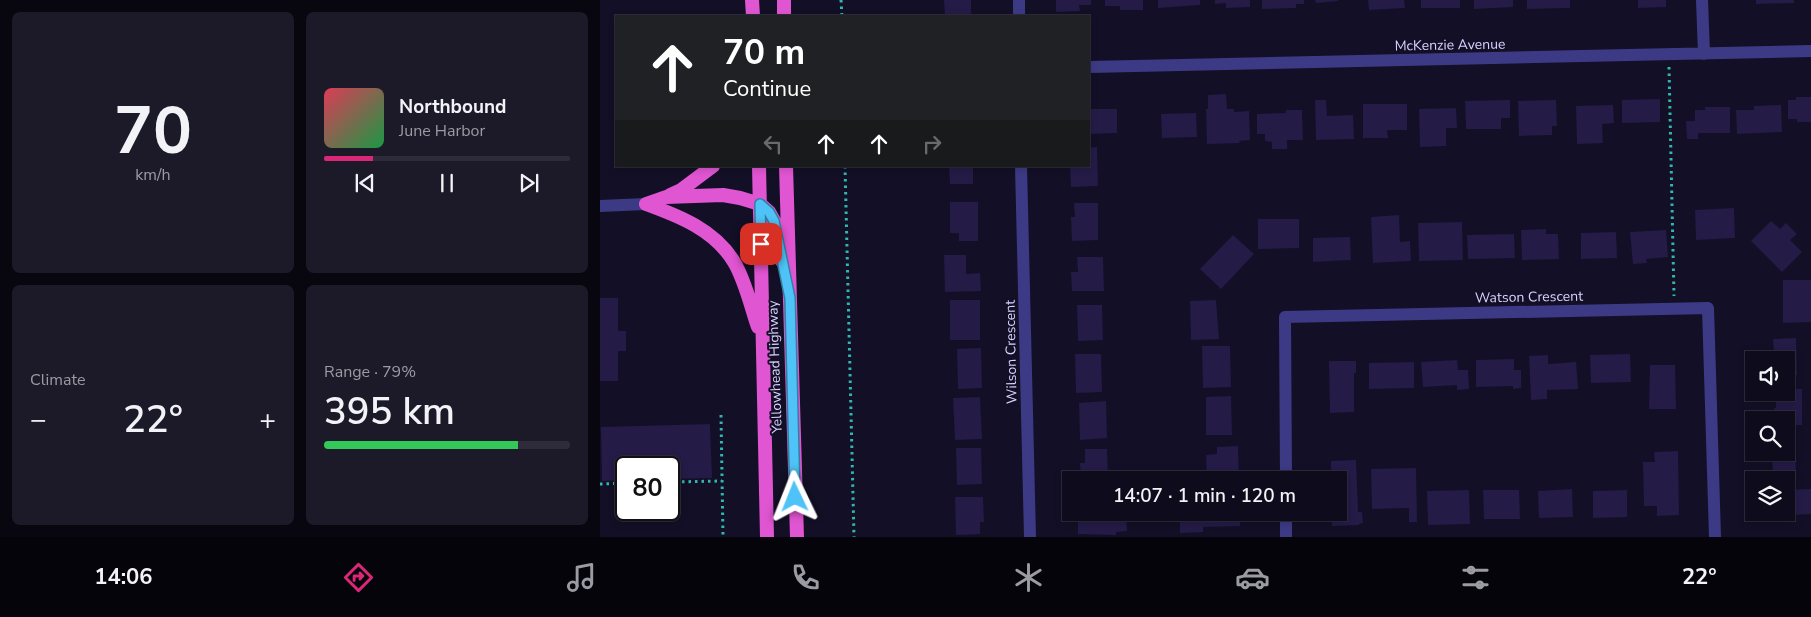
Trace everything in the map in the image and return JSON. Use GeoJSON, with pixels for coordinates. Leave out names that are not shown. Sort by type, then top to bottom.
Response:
{"type":"FeatureCollection","features":[{"type":"Feature","properties":{"kind":"highway"},"geometry":{"type":"LineString","coordinates":[[752,0],[753,15]]}},
{"type":"Feature","properties":{"kind":"highway"},"geometry":{"type":"LineString","coordinates":[[784,0],[784,15]]}},
{"type":"Feature","properties":{"kind":"highway"},"geometry":{"type":"LineString","coordinates":[[646,204],[681,190],[712,167]]}},
{"type":"Feature","properties":{"kind":"highway","name":"Yellowhead Highway"},"geometry":{"type":"LineString","coordinates":[[759,167],[767,537]]}},
{"type":"Feature","properties":{"kind":"highway","name":"Yellowhead Highway"},"geometry":{"type":"LineString","coordinates":[[786,167],[796,537]]}},
{"type":"Feature","properties":{"kind":"highway"},"geometry":{"type":"LineString","coordinates":[[666,197],[723,195],[760,204],[769,212],[774,221],[790,298]]}},
{"type":"Feature","properties":{"kind":"highway"},"geometry":{"type":"LineString","coordinates":[[646,204],[678,216],[698,227],[726,250],[736,264],[763,342]]}},
{"type":"Feature","properties":{"kind":"street"},"geometry":{"type":"LineString","coordinates":[[1019,0],[1019,15]]}},
{"type":"Feature","properties":{"kind":"street"},"geometry":{"type":"LineString","coordinates":[[1702,0],[1704,54]]}},
{"type":"Feature","properties":{"kind":"street","name":"McKenzie Avenue"},"geometry":{"type":"LineString","coordinates":[[1090,67],[1811,51]]}},
{"type":"Feature","properties":{"kind":"street","name":"Wilson Crescent"},"geometry":{"type":"LineString","coordinates":[[1021,167],[1030,537]]}},
{"type":"Feature","properties":{"kind":"street"},"geometry":{"type":"LineString","coordinates":[[600,206],[646,204]]}},
{"type":"Feature","properties":{"kind":"street","name":"Watson Crescent"},"geometry":{"type":"LineString","coordinates":[[1286,471],[1285,317],[1708,308],[1715,537]]}},
{"type":"Feature","properties":{"kind":"street"},"geometry":{"type":"LineString","coordinates":[[1286,521],[1286,537]]}},
{"type":"Feature","properties":{"kind":"path"},"geometry":{"type":"LineString","coordinates":[[841,0],[842,15]]}},
{"type":"Feature","properties":{"kind":"path"},"geometry":{"type":"LineString","coordinates":[[1669,55],[1674,309]]}},
{"type":"Feature","properties":{"kind":"path"},"geometry":{"type":"LineString","coordinates":[[845,167],[854,537]]}},
{"type":"Feature","properties":{"kind":"path"},"geometry":{"type":"LineString","coordinates":[[721,415],[723,537]]}},
{"type":"Feature","properties":{"kind":"path"},"geometry":{"type":"LineString","coordinates":[[680,482],[722,481]]}},
{"type":"Feature","properties":{"kind":"path"},"geometry":{"type":"LineString","coordinates":[[600,484],[615,483]]}},
{"type":"Feature","properties":{"kind":"building"},"geometry":{"type":"Polygon","coordinates":[[[944,0],[971,0],[971,15],[945,15],[944,0]]]}},
{"type":"Feature","properties":{"kind":"building"},"geometry":{"type":"Polygon","coordinates":[[[1056,0],[1091,0],[1091,5],[1079,5],[1080,11],[1056,12],[1056,0]]]}},
{"type":"Feature","properties":{"kind":"building"},"geometry":{"type":"Polygon","coordinates":[[[1105,0],[1143,0],[1143,10],[1120,10],[1120,6],[1105,6],[1105,0]]]}},
{"type":"Feature","properties":{"kind":"building"},"geometry":{"type":"Polygon","coordinates":[[[1158,0],[1200,0],[1200,5],[1158,8],[1158,0]]]}},
{"type":"Feature","properties":{"kind":"building"},"geometry":{"type":"Polygon","coordinates":[[[1215,0],[1250,0],[1250,7],[1226,8],[1226,3],[1215,4],[1215,0]]]}},
{"type":"Feature","properties":{"kind":"building"},"geometry":{"type":"Polygon","coordinates":[[[1262,0],[1304,0],[1304,4],[1296,4],[1296,8],[1262,9],[1262,0]]]}},
{"type":"Feature","properties":{"kind":"building"},"geometry":{"type":"Polygon","coordinates":[[[1315,0],[1338,0],[1338,1],[1316,3],[1315,0]]]}},
{"type":"Feature","properties":{"kind":"building"},"geometry":{"type":"Polygon","coordinates":[[[1368,0],[1404,0],[1405,8],[1369,10],[1368,0]]]}},
{"type":"Feature","properties":{"kind":"building"},"geometry":{"type":"Polygon","coordinates":[[[1421,0],[1460,0],[1460,8],[1421,8],[1421,0]]]}},
{"type":"Feature","properties":{"kind":"building"},"geometry":{"type":"Polygon","coordinates":[[[1474,0],[1513,0],[1513,7],[1474,9],[1474,0]]]}},
{"type":"Feature","properties":{"kind":"building"},"geometry":{"type":"Polygon","coordinates":[[[1527,0],[1570,0],[1570,8],[1527,9],[1527,0]]]}},
{"type":"Feature","properties":{"kind":"building"},"geometry":{"type":"Polygon","coordinates":[[[1638,0],[1666,0],[1666,7],[1638,8],[1638,0]]]}},
{"type":"Feature","properties":{"kind":"building"},"geometry":{"type":"Polygon","coordinates":[[[1756,0],[1794,0],[1794,3],[1756,4],[1756,0]]]}},
{"type":"Feature","properties":{"kind":"building"},"geometry":{"type":"Polygon","coordinates":[[[1226,94],[1227,109],[1234,109],[1234,112],[1249,111],[1250,140],[1239,141],[1240,143],[1207,144],[1206,109],[1208,109],[1208,95],[1226,94]]]}},
{"type":"Feature","properties":{"kind":"building"},"geometry":{"type":"Polygon","coordinates":[[[1796,97],[1811,97],[1811,122],[1797,122],[1797,119],[1788,119],[1788,100],[1796,100],[1796,97]]]}},
{"type":"Feature","properties":{"kind":"building"},"geometry":{"type":"Polygon","coordinates":[[[1660,99],[1660,122],[1622,123],[1622,100],[1660,99]]]}},
{"type":"Feature","properties":{"kind":"building"},"geometry":{"type":"Polygon","coordinates":[[[1315,100],[1326,100],[1327,116],[1353,115],[1354,139],[1316,140],[1315,100]]]}},
{"type":"Feature","properties":{"kind":"building"},"geometry":{"type":"Polygon","coordinates":[[[1510,100],[1510,118],[1501,118],[1501,129],[1466,129],[1465,101],[1510,100]]]}},
{"type":"Feature","properties":{"kind":"building"},"geometry":{"type":"Polygon","coordinates":[[[1556,100],[1557,126],[1552,126],[1552,135],[1519,136],[1518,101],[1556,100]]]}},
{"type":"Feature","properties":{"kind":"building"},"geometry":{"type":"Polygon","coordinates":[[[1363,104],[1407,104],[1407,130],[1387,130],[1388,138],[1363,138],[1363,104]]]}},
{"type":"Feature","properties":{"kind":"building"},"geometry":{"type":"Polygon","coordinates":[[[1613,105],[1614,123],[1602,124],[1603,143],[1577,144],[1576,106],[1613,105]]]}},
{"type":"Feature","properties":{"kind":"building"},"geometry":{"type":"Polygon","coordinates":[[[1781,105],[1782,132],[1737,134],[1736,110],[1754,110],[1754,106],[1781,105]]]}},
{"type":"Feature","properties":{"kind":"building"},"geometry":{"type":"Polygon","coordinates":[[[1705,107],[1730,107],[1730,133],[1698,133],[1698,139],[1687,139],[1686,121],[1695,121],[1695,110],[1705,110],[1705,107]]]}},
{"type":"Feature","properties":{"kind":"building"},"geometry":{"type":"Polygon","coordinates":[[[1456,108],[1457,128],[1446,128],[1446,146],[1420,147],[1419,109],[1456,108]]]}},
{"type":"Feature","properties":{"kind":"building"},"geometry":{"type":"Polygon","coordinates":[[[1090,109],[1117,109],[1117,133],[1090,134],[1090,109]]]}},
{"type":"Feature","properties":{"kind":"building"},"geometry":{"type":"Polygon","coordinates":[[[1286,110],[1302,110],[1303,140],[1287,140],[1287,149],[1272,149],[1272,142],[1265,141],[1265,134],[1257,134],[1257,114],[1286,113],[1286,110]]]}},
{"type":"Feature","properties":{"kind":"building"},"geometry":{"type":"Polygon","coordinates":[[[1196,113],[1197,137],[1162,138],[1161,114],[1196,113]]]}},
{"type":"Feature","properties":{"kind":"building"},"geometry":{"type":"Polygon","coordinates":[[[1097,147],[1098,186],[1071,187],[1070,167],[1090,167],[1090,148],[1097,147]]]}},
{"type":"Feature","properties":{"kind":"building"},"geometry":{"type":"Polygon","coordinates":[[[949,167],[973,167],[973,184],[950,184],[949,167]]]}},
{"type":"Feature","properties":{"kind":"building"},"geometry":{"type":"Polygon","coordinates":[[[950,202],[978,202],[978,241],[959,241],[959,233],[950,233],[950,202]]]}},
{"type":"Feature","properties":{"kind":"building"},"geometry":{"type":"Polygon","coordinates":[[[1074,203],[1098,203],[1098,240],[1072,241],[1071,217],[1075,217],[1074,203]]]}},
{"type":"Feature","properties":{"kind":"building"},"geometry":{"type":"Polygon","coordinates":[[[1734,208],[1735,238],[1696,240],[1695,210],[1734,208]]]}},
{"type":"Feature","properties":{"kind":"building"},"geometry":{"type":"Polygon","coordinates":[[[1399,215],[1400,242],[1410,241],[1411,261],[1373,263],[1371,217],[1399,215]]]}},
{"type":"Feature","properties":{"kind":"building"},"geometry":{"type":"Polygon","coordinates":[[[1258,219],[1299,219],[1299,248],[1258,249],[1258,219]]]}},
{"type":"Feature","properties":{"kind":"building"},"geometry":{"type":"Polygon","coordinates":[[[1771,221],[1780,229],[1786,223],[1797,234],[1790,240],[1802,252],[1782,272],[1751,241],[1771,221]]]}},
{"type":"Feature","properties":{"kind":"building"},"geometry":{"type":"Polygon","coordinates":[[[1462,222],[1463,260],[1419,261],[1418,223],[1462,222]]]}},
{"type":"Feature","properties":{"kind":"building"},"geometry":{"type":"Polygon","coordinates":[[[1546,229],[1546,234],[1558,234],[1559,259],[1522,260],[1521,230],[1546,229]]]}},
{"type":"Feature","properties":{"kind":"building"},"geometry":{"type":"Polygon","coordinates":[[[1666,230],[1668,257],[1646,259],[1647,263],[1633,264],[1630,232],[1666,230]]]}},
{"type":"Feature","properties":{"kind":"building"},"geometry":{"type":"Polygon","coordinates":[[[1616,232],[1617,258],[1581,259],[1581,233],[1616,232]]]}},
{"type":"Feature","properties":{"kind":"building"},"geometry":{"type":"Polygon","coordinates":[[[1514,234],[1515,258],[1468,259],[1467,235],[1514,234]]]}},
{"type":"Feature","properties":{"kind":"building"},"geometry":{"type":"Polygon","coordinates":[[[1233,235],[1254,254],[1221,289],[1200,269],[1233,235]]]}},
{"type":"Feature","properties":{"kind":"building"},"geometry":{"type":"Polygon","coordinates":[[[1350,237],[1351,260],[1313,262],[1313,238],[1350,237]]]}},
{"type":"Feature","properties":{"kind":"building"},"geometry":{"type":"Polygon","coordinates":[[[944,255],[966,255],[966,274],[980,273],[981,291],[945,292],[944,255]]]}},
{"type":"Feature","properties":{"kind":"building"},"geometry":{"type":"Polygon","coordinates":[[[1077,257],[1103,257],[1104,291],[1072,291],[1071,272],[1078,272],[1077,257]]]}},
{"type":"Feature","properties":{"kind":"building"},"geometry":{"type":"Polygon","coordinates":[[[1783,280],[1811,280],[1811,322],[1783,323],[1783,280]]]}},
{"type":"Feature","properties":{"kind":"building"},"geometry":{"type":"Polygon","coordinates":[[[600,298],[618,298],[618,331],[626,331],[626,351],[618,351],[618,381],[600,381],[600,298]]]}},
{"type":"Feature","properties":{"kind":"building"},"geometry":{"type":"Polygon","coordinates":[[[950,300],[980,300],[980,340],[950,340],[950,300]]]}},
{"type":"Feature","properties":{"kind":"building"},"geometry":{"type":"Polygon","coordinates":[[[1216,300],[1219,339],[1191,340],[1190,301],[1216,300]]]}},
{"type":"Feature","properties":{"kind":"building"},"geometry":{"type":"Polygon","coordinates":[[[1077,305],[1102,305],[1103,340],[1078,341],[1077,305]]]}},
{"type":"Feature","properties":{"kind":"building"},"geometry":{"type":"Polygon","coordinates":[[[1796,338],[1797,375],[1795,375],[1795,351],[1774,351],[1773,339],[1796,338]]]}},
{"type":"Feature","properties":{"kind":"building"},"geometry":{"type":"Polygon","coordinates":[[[1202,346],[1230,346],[1231,387],[1203,388],[1202,346]]]}},
{"type":"Feature","properties":{"kind":"building"},"geometry":{"type":"Polygon","coordinates":[[[981,348],[982,388],[958,389],[957,349],[981,348]]]}},
{"type":"Feature","properties":{"kind":"building"},"geometry":{"type":"Polygon","coordinates":[[[1075,354],[1101,354],[1102,392],[1076,393],[1075,354]]]}},
{"type":"Feature","properties":{"kind":"building"},"geometry":{"type":"Polygon","coordinates":[[[1630,354],[1631,382],[1591,383],[1590,355],[1630,354]]]}},
{"type":"Feature","properties":{"kind":"building"},"geometry":{"type":"Polygon","coordinates":[[[1548,355],[1548,364],[1576,362],[1578,389],[1547,390],[1547,399],[1531,400],[1529,356],[1548,355]]]}},
{"type":"Feature","properties":{"kind":"building"},"geometry":{"type":"Polygon","coordinates":[[[1514,359],[1514,370],[1521,370],[1521,388],[1513,389],[1513,386],[1476,387],[1476,360],[1514,359]]]}},
{"type":"Feature","properties":{"kind":"building"},"geometry":{"type":"Polygon","coordinates":[[[1457,360],[1458,370],[1468,370],[1469,389],[1457,390],[1457,385],[1423,387],[1421,362],[1457,360]]]}},
{"type":"Feature","properties":{"kind":"building"},"geometry":{"type":"Polygon","coordinates":[[[1329,361],[1356,361],[1356,373],[1354,373],[1354,412],[1330,413],[1329,361]]]}},
{"type":"Feature","properties":{"kind":"building"},"geometry":{"type":"Polygon","coordinates":[[[1414,362],[1414,388],[1369,389],[1369,363],[1414,362]]]}},
{"type":"Feature","properties":{"kind":"building"},"geometry":{"type":"Polygon","coordinates":[[[1650,365],[1675,365],[1676,409],[1649,409],[1650,365]]]}},
{"type":"Feature","properties":{"kind":"building"},"geometry":{"type":"Polygon","coordinates":[[[1795,389],[1802,389],[1802,425],[1795,425],[1795,411],[1774,411],[1774,408],[1776,408],[1776,401],[1795,401],[1795,389]]]}},
{"type":"Feature","properties":{"kind":"building"},"geometry":{"type":"Polygon","coordinates":[[[1231,396],[1232,435],[1206,435],[1206,397],[1231,396]]]}},
{"type":"Feature","properties":{"kind":"building"},"geometry":{"type":"Polygon","coordinates":[[[980,397],[982,439],[955,440],[953,398],[980,397]]]}},
{"type":"Feature","properties":{"kind":"building"},"geometry":{"type":"Polygon","coordinates":[[[1106,401],[1107,438],[1080,440],[1079,403],[1106,401]]]}},
{"type":"Feature","properties":{"kind":"building"},"geometry":{"type":"Polygon","coordinates":[[[710,424],[712,478],[680,479],[680,456],[615,456],[615,480],[602,481],[601,427],[710,424]]]}},
{"type":"Feature","properties":{"kind":"building"},"geometry":{"type":"Polygon","coordinates":[[[1238,446],[1239,471],[1207,471],[1206,455],[1217,454],[1217,447],[1238,446]]]}},
{"type":"Feature","properties":{"kind":"building"},"geometry":{"type":"Polygon","coordinates":[[[956,448],[981,448],[982,484],[957,485],[956,448]]]}},
{"type":"Feature","properties":{"kind":"building"},"geometry":{"type":"Polygon","coordinates":[[[1085,449],[1107,449],[1108,471],[1080,471],[1080,463],[1085,463],[1085,449]]]}},
{"type":"Feature","properties":{"kind":"building"},"geometry":{"type":"Polygon","coordinates":[[[1678,451],[1679,515],[1657,516],[1657,506],[1644,506],[1643,462],[1655,462],[1654,452],[1678,451]]]}},
{"type":"Feature","properties":{"kind":"building"},"geometry":{"type":"Polygon","coordinates":[[[1795,453],[1796,473],[1795,471],[1773,471],[1772,461],[1795,461],[1795,453]]]}},
{"type":"Feature","properties":{"kind":"building"},"geometry":{"type":"Polygon","coordinates":[[[1356,460],[1358,512],[1362,512],[1363,523],[1359,525],[1332,526],[1332,521],[1347,521],[1347,471],[1331,471],[1331,461],[1356,460]]]}},
{"type":"Feature","properties":{"kind":"building"},"geometry":{"type":"Polygon","coordinates":[[[1416,468],[1417,522],[1409,522],[1409,508],[1372,509],[1371,469],[1416,468]]]}},
{"type":"Feature","properties":{"kind":"building"},"geometry":{"type":"Polygon","coordinates":[[[1572,489],[1573,517],[1539,518],[1538,491],[1572,489]]]}},
{"type":"Feature","properties":{"kind":"building"},"geometry":{"type":"Polygon","coordinates":[[[1811,489],[1811,514],[1795,515],[1795,490],[1811,489]]]}},
{"type":"Feature","properties":{"kind":"building"},"geometry":{"type":"Polygon","coordinates":[[[1469,490],[1470,524],[1428,525],[1427,491],[1469,490]]]}},
{"type":"Feature","properties":{"kind":"building"},"geometry":{"type":"Polygon","coordinates":[[[1483,490],[1519,490],[1520,519],[1484,519],[1483,490]]]}},
{"type":"Feature","properties":{"kind":"building"},"geometry":{"type":"Polygon","coordinates":[[[1627,490],[1627,517],[1593,518],[1593,491],[1627,490]]]}},
{"type":"Feature","properties":{"kind":"building"},"geometry":{"type":"Polygon","coordinates":[[[955,497],[983,497],[984,522],[980,522],[980,534],[956,535],[955,497]]]}},
{"type":"Feature","properties":{"kind":"building"},"geometry":{"type":"Polygon","coordinates":[[[1078,521],[1126,521],[1127,531],[1116,532],[1116,535],[1078,534],[1078,521]]]}},
{"type":"Feature","properties":{"kind":"building"},"geometry":{"type":"Polygon","coordinates":[[[1180,521],[1240,521],[1240,526],[1203,527],[1203,532],[1180,533],[1180,521]]]}},
{"type":"Feature","properties":{"kind":"route"},"geometry":{"type":"LineString","coordinates":[[761,244],[760,204],[769,212],[774,221],[790,298],[795,497]]}}]}
